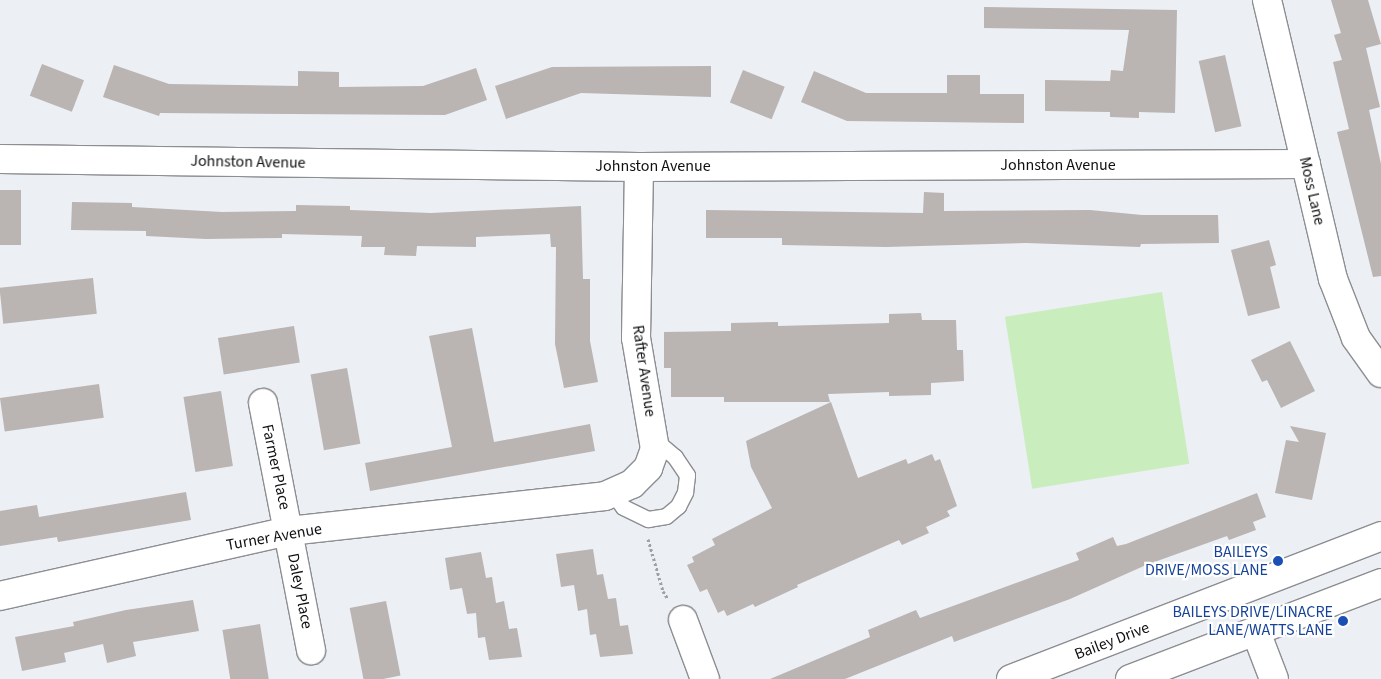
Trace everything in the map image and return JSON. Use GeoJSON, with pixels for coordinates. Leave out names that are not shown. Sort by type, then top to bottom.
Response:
{"type":"FeatureCollection","features":[{"type":"Feature","properties":{"kind":"street","name":"Moss Lane"},"geometry":{"type":"LineString","coordinates":[[1267,0],[1343,310],[1356,338],[1381,373]]}},
{"type":"Feature","properties":{"kind":"street","name":"Johnston Avenue"},"geometry":{"type":"LineString","coordinates":[[0,159],[639,167],[1306,164]]}},
{"type":"Feature","properties":{"kind":"street","name":"Rafter Avenue"},"geometry":{"type":"LineString","coordinates":[[553,503],[613,494],[632,484],[648,468],[655,440],[636,338],[639,167]]}},
{"type":"Feature","properties":{"kind":"street","name":"Farmer Place"},"geometry":{"type":"LineString","coordinates":[[263,403],[289,531]]}},
{"type":"Feature","properties":{"kind":"street","name":"Turner Avenue"},"geometry":{"type":"LineString","coordinates":[[0,596],[289,531],[553,503]]}},
{"type":"Feature","properties":{"kind":"street","name":"Daley Place"},"geometry":{"type":"LineString","coordinates":[[289,531],[311,650]]}},
{"type":"Feature","properties":{"kind":"street","name":"Bailey Drive"},"geometry":{"type":"LineString","coordinates":[[1011,679],[1381,536]]}},
{"type":"Feature","properties":{"kind":"street"},"geometry":{"type":"LineString","coordinates":[[1130,679],[1381,583]]}},
{"type":"Feature","properties":{"kind":"street"},"geometry":{"type":"LineString","coordinates":[[683,620],[705,679]]}},
{"type":"Feature","properties":{"kind":"street"},"geometry":{"type":"LineString","coordinates":[[1256,632],[1274,679]]}},
{"type":"Feature","properties":{"kind":"lane"},"geometry":{"type":"LineString","coordinates":[[613,494],[623,507],[648,519],[666,516],[678,506],[686,492],[687,475],[675,457],[655,440]]}},
{"type":"Feature","properties":{"kind":"path"},"geometry":{"type":"LineString","coordinates":[[648,519],[648,542],[663,591],[683,620]]}},
{"type":"Feature","properties":{"kind":"green space"},"geometry":{"type":"Polygon","coordinates":[[[1162,292],[1189,464],[1032,489],[1005,317],[1162,292]]]}},
{"type":"Feature","properties":{"kind":"building"},"geometry":{"type":"Polygon","coordinates":[[[1331,0],[1368,0],[1381,44],[1366,48],[1380,107],[1369,110],[1381,164],[1381,276],[1373,277],[1337,132],[1349,129],[1333,62],[1342,60],[1334,35],[1341,33],[1331,0]]]}},
{"type":"Feature","properties":{"kind":"building"},"geometry":{"type":"Polygon","coordinates":[[[984,7],[1177,10],[1175,113],[1139,112],[1139,118],[1110,117],[1110,112],[1045,111],[1045,80],[1110,81],[1111,70],[1123,71],[1129,30],[984,28],[984,7]]]}},
{"type":"Feature","properties":{"kind":"building"},"geometry":{"type":"Polygon","coordinates":[[[1225,55],[1241,126],[1215,132],[1199,61],[1225,55]]]}},
{"type":"Feature","properties":{"kind":"building"},"geometry":{"type":"Polygon","coordinates":[[[42,64],[84,80],[72,112],[30,96],[42,64]]]}},
{"type":"Feature","properties":{"kind":"building"},"geometry":{"type":"Polygon","coordinates":[[[114,65],[169,84],[298,86],[298,71],[339,72],[339,87],[423,86],[476,68],[487,100],[445,115],[160,113],[159,116],[103,97],[114,65]]]}},
{"type":"Feature","properties":{"kind":"building"},"geometry":{"type":"Polygon","coordinates":[[[711,66],[711,97],[581,93],[506,119],[495,86],[552,67],[711,66]]]}},
{"type":"Feature","properties":{"kind":"building"},"geometry":{"type":"Polygon","coordinates":[[[743,70],[785,87],[772,119],[730,102],[743,70]]]}},
{"type":"Feature","properties":{"kind":"building"},"geometry":{"type":"Polygon","coordinates":[[[814,71],[866,93],[947,93],[947,75],[980,75],[980,94],[1024,94],[1024,123],[847,121],[801,102],[814,71]]]}},
{"type":"Feature","properties":{"kind":"building"},"geometry":{"type":"Polygon","coordinates":[[[0,190],[21,190],[21,245],[0,245],[0,190]]]}},
{"type":"Feature","properties":{"kind":"building"},"geometry":{"type":"Polygon","coordinates":[[[924,192],[944,193],[944,211],[1090,210],[1142,215],[1218,215],[1219,243],[1141,244],[1140,247],[1026,243],[886,247],[782,245],[782,238],[706,238],[706,210],[923,213],[924,192]]]}},
{"type":"Feature","properties":{"kind":"building"},"geometry":{"type":"Polygon","coordinates":[[[72,202],[132,203],[132,207],[222,212],[296,211],[296,205],[350,206],[350,210],[431,213],[581,206],[583,279],[590,279],[590,341],[598,382],[564,388],[555,344],[556,247],[551,247],[550,234],[476,237],[476,247],[417,246],[416,256],[384,255],[385,247],[361,247],[362,236],[282,234],[282,238],[206,239],[146,236],[146,231],[71,230],[72,202]]]}},
{"type":"Feature","properties":{"kind":"building"},"geometry":{"type":"Polygon","coordinates":[[[1269,240],[1276,265],[1270,267],[1280,308],[1248,316],[1231,250],[1269,240]]]}},
{"type":"Feature","properties":{"kind":"building"},"geometry":{"type":"Polygon","coordinates":[[[93,278],[97,314],[3,324],[0,288],[93,278]]]}},
{"type":"Feature","properties":{"kind":"building"},"geometry":{"type":"Polygon","coordinates":[[[921,313],[922,320],[956,320],[957,350],[963,350],[964,381],[931,383],[931,395],[889,396],[889,392],[828,394],[830,402],[724,402],[724,397],[671,397],[671,368],[664,368],[664,332],[731,331],[731,323],[778,322],[778,326],[889,323],[889,314],[921,313]]]}},
{"type":"Feature","properties":{"kind":"building"},"geometry":{"type":"Polygon","coordinates":[[[294,326],[300,363],[224,375],[218,338],[294,326]]]}},
{"type":"Feature","properties":{"kind":"building"},"geometry":{"type":"Polygon","coordinates":[[[472,328],[494,442],[590,424],[595,451],[370,491],[365,463],[452,447],[429,336],[472,328]]]}},
{"type":"Feature","properties":{"kind":"building"},"geometry":{"type":"Polygon","coordinates":[[[1290,341],[1315,391],[1281,408],[1267,380],[1262,382],[1251,360],[1290,341]]]}},
{"type":"Feature","properties":{"kind":"building"},"geometry":{"type":"Polygon","coordinates":[[[347,368],[360,444],[324,450],[311,374],[347,368]]]}},
{"type":"Feature","properties":{"kind":"building"},"geometry":{"type":"Polygon","coordinates":[[[99,384],[104,418],[5,432],[0,398],[99,384]]]}},
{"type":"Feature","properties":{"kind":"building"},"geometry":{"type":"Polygon","coordinates":[[[221,391],[233,466],[195,472],[183,397],[221,391]]]}},
{"type":"Feature","properties":{"kind":"building"},"geometry":{"type":"Polygon","coordinates":[[[831,402],[858,478],[906,459],[908,464],[932,454],[935,461],[940,459],[957,506],[947,511],[950,516],[926,527],[929,533],[902,545],[899,540],[797,585],[798,587],[755,607],[753,604],[727,616],[724,610],[718,613],[707,589],[700,592],[687,565],[694,562],[692,557],[715,545],[712,539],[772,508],[751,467],[746,441],[831,402]]]}},
{"type":"Feature","properties":{"kind":"building"},"geometry":{"type":"Polygon","coordinates":[[[1290,426],[1326,433],[1312,500],[1275,493],[1286,440],[1299,442],[1290,426]]]}},
{"type":"Feature","properties":{"kind":"building"},"geometry":{"type":"Polygon","coordinates":[[[186,492],[191,520],[58,542],[57,537],[0,546],[0,511],[37,505],[39,517],[186,492]]]}},
{"type":"Feature","properties":{"kind":"building"},"geometry":{"type":"Polygon","coordinates":[[[1257,493],[1266,517],[1253,522],[1256,530],[1229,540],[1227,536],[1146,565],[1070,599],[954,642],[952,636],[845,679],[770,679],[870,637],[868,630],[916,610],[920,618],[1079,560],[1076,553],[1113,537],[1117,546],[1126,544],[1257,493]]]}},
{"type":"Feature","properties":{"kind":"building"},"geometry":{"type":"Polygon","coordinates":[[[593,549],[597,575],[603,574],[608,599],[616,598],[620,626],[628,625],[633,654],[600,657],[596,634],[590,635],[587,609],[578,611],[574,585],[561,587],[556,554],[593,549]]]}},
{"type":"Feature","properties":{"kind":"building"},"geometry":{"type":"Polygon","coordinates":[[[481,552],[486,578],[492,577],[496,603],[504,601],[509,629],[517,628],[522,657],[489,660],[485,637],[478,638],[476,613],[467,614],[462,588],[450,590],[445,558],[481,552]]]}},
{"type":"Feature","properties":{"kind":"building"},"geometry":{"type":"Polygon","coordinates":[[[193,600],[199,631],[133,642],[136,656],[107,663],[103,644],[64,653],[66,662],[22,671],[15,637],[74,626],[73,622],[126,610],[193,600]]]}},
{"type":"Feature","properties":{"kind":"building"},"geometry":{"type":"Polygon","coordinates":[[[386,601],[401,676],[383,679],[363,679],[350,608],[386,601]]]}},
{"type":"Feature","properties":{"kind":"building"},"geometry":{"type":"Polygon","coordinates":[[[260,624],[269,679],[230,679],[222,630],[260,624]]]}},
{"type":"Feature","properties":{"kind":"place","name":"BAILEYS DRIVE/MOSS LANE"},"geometry":{"type":"Point","coordinates":[1278,561]}},
{"type":"Feature","properties":{"kind":"place","name":"BAILEYS DRIVE/LINACRE LANE/WATTS LANE"},"geometry":{"type":"Point","coordinates":[1343,621]}}]}
